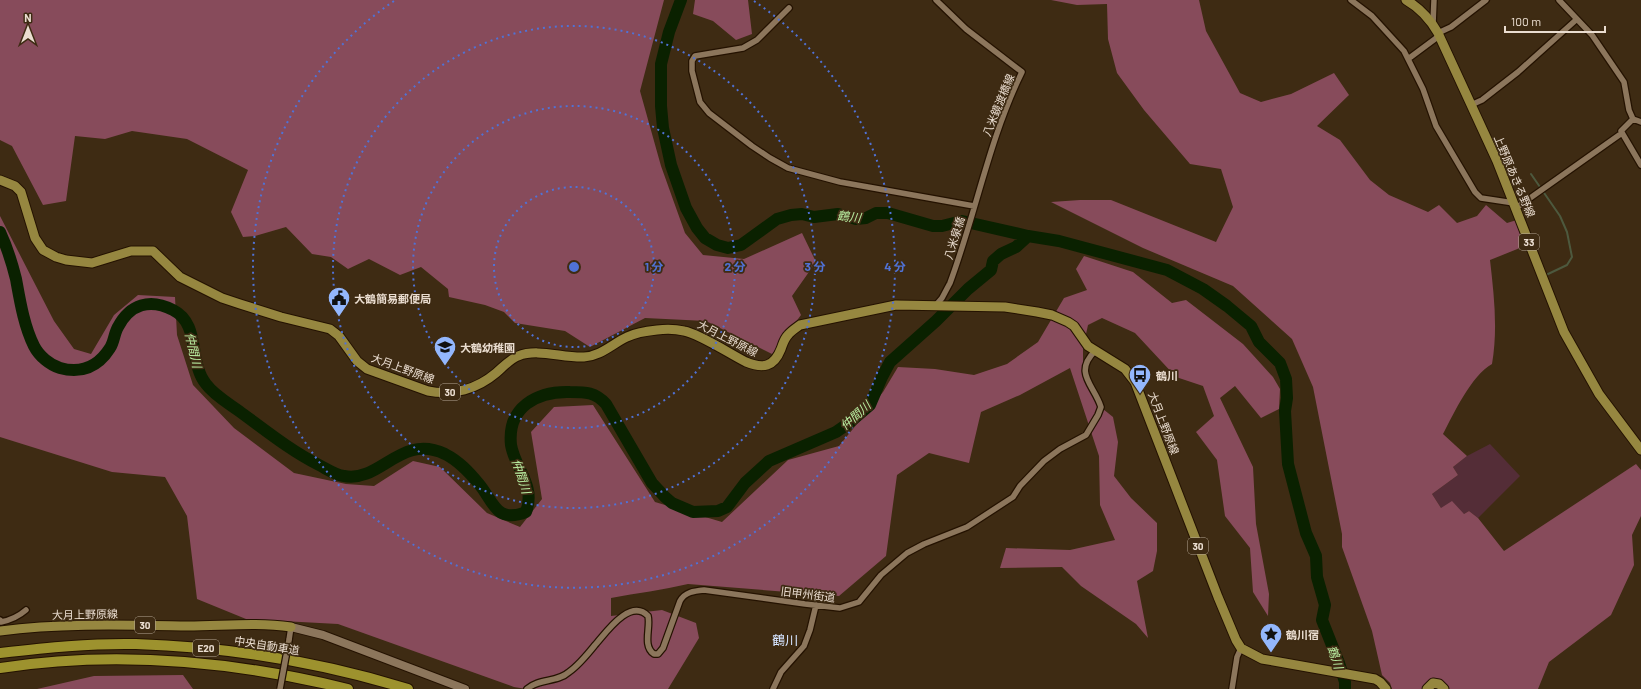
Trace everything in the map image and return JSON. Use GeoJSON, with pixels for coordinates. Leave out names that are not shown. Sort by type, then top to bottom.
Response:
{"type":"FeatureCollection","features":[{"type":"Feature","properties":{"kind":"highway","name":"中央自動車道"},"geometry":{"type":"LineString","coordinates":[[0,653],[98,645],[142,645],[205,648],[244,652],[319,666],[408,689]]}},
{"type":"Feature","properties":{"kind":"highway","name":"E20"},"geometry":{"type":"LineString","coordinates":[[0,668],[34,664],[99,660],[172,661],[278,673],[348,689]]}},
{"type":"Feature","properties":{"kind":"main road","name":"上野原あきる野線"},"geometry":{"type":"LineString","coordinates":[[1406,0],[1419,9],[1433,24],[1497,161],[1564,332],[1599,394],[1641,450]]}},
{"type":"Feature","properties":{"kind":"main road","name":"大月上野原線"},"geometry":{"type":"LineString","coordinates":[[0,180],[15,186],[21,192],[35,238],[43,250],[56,257],[76,262],[92,263],[131,251],[153,251],[180,277],[228,300],[281,317],[330,329],[339,336],[357,361],[367,369],[428,392],[439,393],[464,390],[482,384],[511,360],[520,356],[533,353],[583,357],[595,355],[633,335],[660,330],[685,331],[696,334],[746,362],[762,367],[773,362],[781,351],[787,335],[800,325],[896,305],[939,305],[1022,309],[1062,319],[1074,326],[1084,341],[1095,352],[1125,369],[1137,386],[1218,597],[1236,640],[1242,648]]}},
{"type":"Feature","properties":{"kind":"main road","name":"大月上野原線"},"geometry":{"type":"LineString","coordinates":[[0,631],[66,625],[107,624],[201,626],[259,623],[291,627]]}},
{"type":"Feature","properties":{"kind":"main road"},"geometry":{"type":"LineString","coordinates":[[1242,648],[1262,659],[1303,665],[1375,679],[1386,689]]}},
{"type":"Feature","properties":{"kind":"main road"},"geometry":{"type":"LineString","coordinates":[[1427,689],[1434,683],[1439,684],[1444,689]]}},
{"type":"Feature","properties":{"kind":"street","name":"八米鏡渡橋線"},"geometry":{"type":"LineString","coordinates":[[936,0],[966,29],[1022,72],[1007,105],[974,206]]}},
{"type":"Feature","properties":{"kind":"street"},"geometry":{"type":"LineString","coordinates":[[1352,0],[1372,16],[1404,51],[1423,89],[1436,126],[1475,192],[1481,198],[1515,206],[1542,190],[1622,133],[1621,131],[1633,119]]}},
{"type":"Feature","properties":{"kind":"street"},"geometry":{"type":"LineString","coordinates":[[1433,24],[1434,0]]}},
{"type":"Feature","properties":{"kind":"street"},"geometry":{"type":"LineString","coordinates":[[1408,59],[1486,0]]}},
{"type":"Feature","properties":{"kind":"street"},"geometry":{"type":"LineString","coordinates":[[1559,0],[1596,41],[1625,84],[1629,110],[1633,119],[1641,122]]}},
{"type":"Feature","properties":{"kind":"street"},"geometry":{"type":"LineString","coordinates":[[789,8],[757,40],[744,48],[695,56],[692,61],[692,71],[700,102],[709,113],[752,146],[788,168],[840,182],[974,206]]}},
{"type":"Feature","properties":{"kind":"street"},"geometry":{"type":"LineString","coordinates":[[1471,105],[1482,100],[1518,72],[1577,19]]}},
{"type":"Feature","properties":{"kind":"street"},"geometry":{"type":"LineString","coordinates":[[1622,133],[1641,164]]}},
{"type":"Feature","properties":{"kind":"street","name":"八米泉橋"},"geometry":{"type":"LineString","coordinates":[[939,305],[953,276],[974,206]]}},
{"type":"Feature","properties":{"kind":"street","name":"旧甲州街道"},"geometry":{"type":"LineString","coordinates":[[527,689],[538,682],[556,679],[569,673],[582,660],[609,627],[623,615],[631,611],[640,611],[648,616],[648,643],[651,652],[658,654],[663,648],[680,601],[684,594],[690,592],[704,590],[840,608],[859,602],[882,575],[907,553],[924,544],[967,528],[1013,497],[1031,474],[1051,455],[1086,435],[1101,407],[1086,379],[1085,369],[1088,358],[1095,352]]}},
{"type":"Feature","properties":{"kind":"street"},"geometry":{"type":"LineString","coordinates":[[773,689],[781,672],[804,646],[810,630],[816,605]]}},
{"type":"Feature","properties":{"kind":"street"},"geometry":{"type":"LineString","coordinates":[[0,620],[1,622],[9,620],[20,615],[26,610]]}},
{"type":"Feature","properties":{"kind":"street"},"geometry":{"type":"LineString","coordinates":[[280,689],[291,627],[323,635],[465,689]]}},
{"type":"Feature","properties":{"kind":"street"},"geometry":{"type":"LineString","coordinates":[[1232,689],[1237,657],[1242,648]]}},
{"type":"Feature","properties":{"kind":"shaded area"},"geometry":{"type":"Polygon","coordinates":[[[0,0],[664,0],[640,91],[661,166],[685,233],[703,255],[744,259],[802,233],[816,262],[792,296],[801,315],[772,354],[706,321],[645,318],[590,347],[565,331],[515,323],[504,312],[485,305],[449,297],[448,289],[421,267],[400,275],[369,259],[348,269],[331,257],[312,254],[286,227],[255,236],[243,237],[231,212],[248,170],[187,139],[132,131],[105,139],[75,136],[66,201],[43,205],[12,146],[0,140],[0,0]]]}},
{"type":"Feature","properties":{"kind":"shaded area"},"geometry":{"type":"Polygon","coordinates":[[[695,0],[748,0],[752,34],[736,40],[713,21],[693,14],[695,0]]]}},
{"type":"Feature","properties":{"kind":"shaded area"},"geometry":{"type":"Polygon","coordinates":[[[1051,0],[1199,0],[1206,31],[1240,93],[1261,102],[1291,94],[1334,73],[1349,95],[1317,126],[1340,140],[1370,180],[1389,195],[1428,212],[1439,205],[1457,223],[1477,216],[1486,205],[1507,223],[1520,219],[1530,244],[1490,260],[1495,325],[1492,364],[1477,377],[1470,386],[1443,434],[1467,456],[1453,467],[1458,475],[1432,494],[1441,508],[1452,501],[1464,514],[1469,511],[1478,518],[1504,551],[1636,464],[1641,470],[1641,516],[1632,535],[1634,565],[1611,615],[1549,662],[1538,689],[1392,689],[1390,683],[1382,675],[1372,631],[1342,547],[1342,534],[1313,387],[1292,339],[1233,286],[1143,248],[1051,202],[1111,200],[1216,242],[1233,207],[1221,169],[1190,164],[1144,110],[1117,73],[1108,39],[1107,4],[1077,5],[1051,0]]]}},
{"type":"Feature","properties":{"kind":"shaded area"},"geometry":{"type":"Polygon","coordinates":[[[0,216],[54,321],[74,349],[91,354],[114,315],[138,295],[175,297],[177,335],[193,385],[234,428],[294,473],[346,484],[374,486],[413,461],[440,467],[487,513],[520,527],[542,499],[531,432],[554,407],[593,405],[655,502],[722,522],[788,460],[839,446],[883,392],[898,367],[935,369],[974,375],[1007,364],[1038,342],[1064,298],[1087,290],[1076,269],[1084,256],[1133,272],[1172,303],[1186,300],[1243,344],[1273,377],[1280,389],[1279,409],[1261,418],[1235,386],[1220,398],[1253,467],[1256,524],[1269,594],[1268,616],[1253,592],[1250,548],[1225,516],[1217,460],[1196,432],[1214,416],[1203,386],[1176,377],[1135,333],[1102,318],[1088,325],[1083,348],[1083,366],[1093,397],[1098,405],[1113,417],[1118,442],[1114,476],[1131,498],[1157,523],[1157,551],[1153,571],[1137,581],[1148,638],[1136,624],[1081,586],[1062,567],[1000,568],[1006,548],[1070,550],[1115,540],[1100,505],[1099,456],[1070,368],[1020,395],[981,412],[969,463],[929,453],[897,475],[886,556],[839,596],[688,584],[611,598],[611,616],[662,610],[696,623],[699,638],[668,689],[526,689],[514,687],[338,624],[246,619],[197,599],[187,516],[165,477],[112,472],[0,437],[0,216]]]}},
{"type":"Feature","properties":{"kind":"shaded area"},"geometry":{"type":"Polygon","coordinates":[[[1490,444],[1520,476],[1478,518],[1469,511],[1464,514],[1441,508],[1432,494],[1458,475],[1453,467],[1467,456],[1490,444]]]}},
{"type":"Feature","properties":{"kind":"shaded area"},"geometry":{"type":"Polygon","coordinates":[[[183,675],[193,689],[37,689],[94,676],[183,675]]]}},
{"type":"Feature","properties":{"kind":"waterway","name":"鶴川"},"geometry":{"type":"LineString","coordinates":[[681,0],[669,32],[661,64],[661,106],[663,128],[671,165],[686,208],[697,228],[705,238],[717,245],[728,248],[741,245],[777,219],[791,215],[802,214],[814,217],[838,214],[856,219],[866,218],[876,213],[888,213],[933,226],[942,226],[962,221],[1028,236],[1059,241],[1167,270],[1203,289],[1251,326],[1259,342],[1280,363],[1286,379],[1287,398],[1285,411],[1288,464],[1306,533],[1316,556],[1317,577],[1325,605],[1322,620],[1339,663],[1345,682],[1345,689]]}},
{"type":"Feature","properties":{"kind":"waterway"},"geometry":{"type":"LineString","coordinates":[[1531,174],[1560,216],[1567,232],[1572,257],[1567,265],[1546,275]]}},
{"type":"Feature","properties":{"kind":"waterway","name":"仲間川"},"geometry":{"type":"LineString","coordinates":[[0,232],[13,267],[23,313],[34,346],[45,360],[52,365],[68,370],[75,370],[94,364],[100,360],[110,348],[118,327],[128,313],[141,305],[156,304],[165,306],[182,316],[187,324],[191,334],[197,365],[209,388],[221,399],[298,453],[337,474],[344,476],[357,476],[369,473],[403,454],[415,450],[429,449],[445,454],[459,463],[479,484],[497,509],[508,515],[516,515],[526,512],[528,502],[527,485],[516,462],[511,445],[511,432],[514,421],[519,411],[536,398],[558,392],[586,393],[594,395],[602,400],[606,404],[652,483],[672,503],[693,512],[718,511],[727,507],[745,483],[769,461],[836,432],[870,405],[890,362],[936,321],[968,289],[991,270],[993,261],[1001,254],[1016,247],[1028,236]]}},
{"type":"Feature","properties":{"kind":"place","name":"大鶴簡易郵便局"},"geometry":{"type":"Point","coordinates":[339,318]}},
{"type":"Feature","properties":{"kind":"place","name":"大鶴幼稚園"},"geometry":{"type":"Point","coordinates":[445,366]}},
{"type":"Feature","properties":{"kind":"place","name":"鶴川"},"geometry":{"type":"Point","coordinates":[1140,394]}},
{"type":"Feature","properties":{"kind":"place","name":"鶴川宿"},"geometry":{"type":"Point","coordinates":[1271,654]}},
{"type":"Feature","properties":{"kind":"district","name":"鶴川"},"geometry":{"type":"Point","coordinates":[785,640]}}]}
